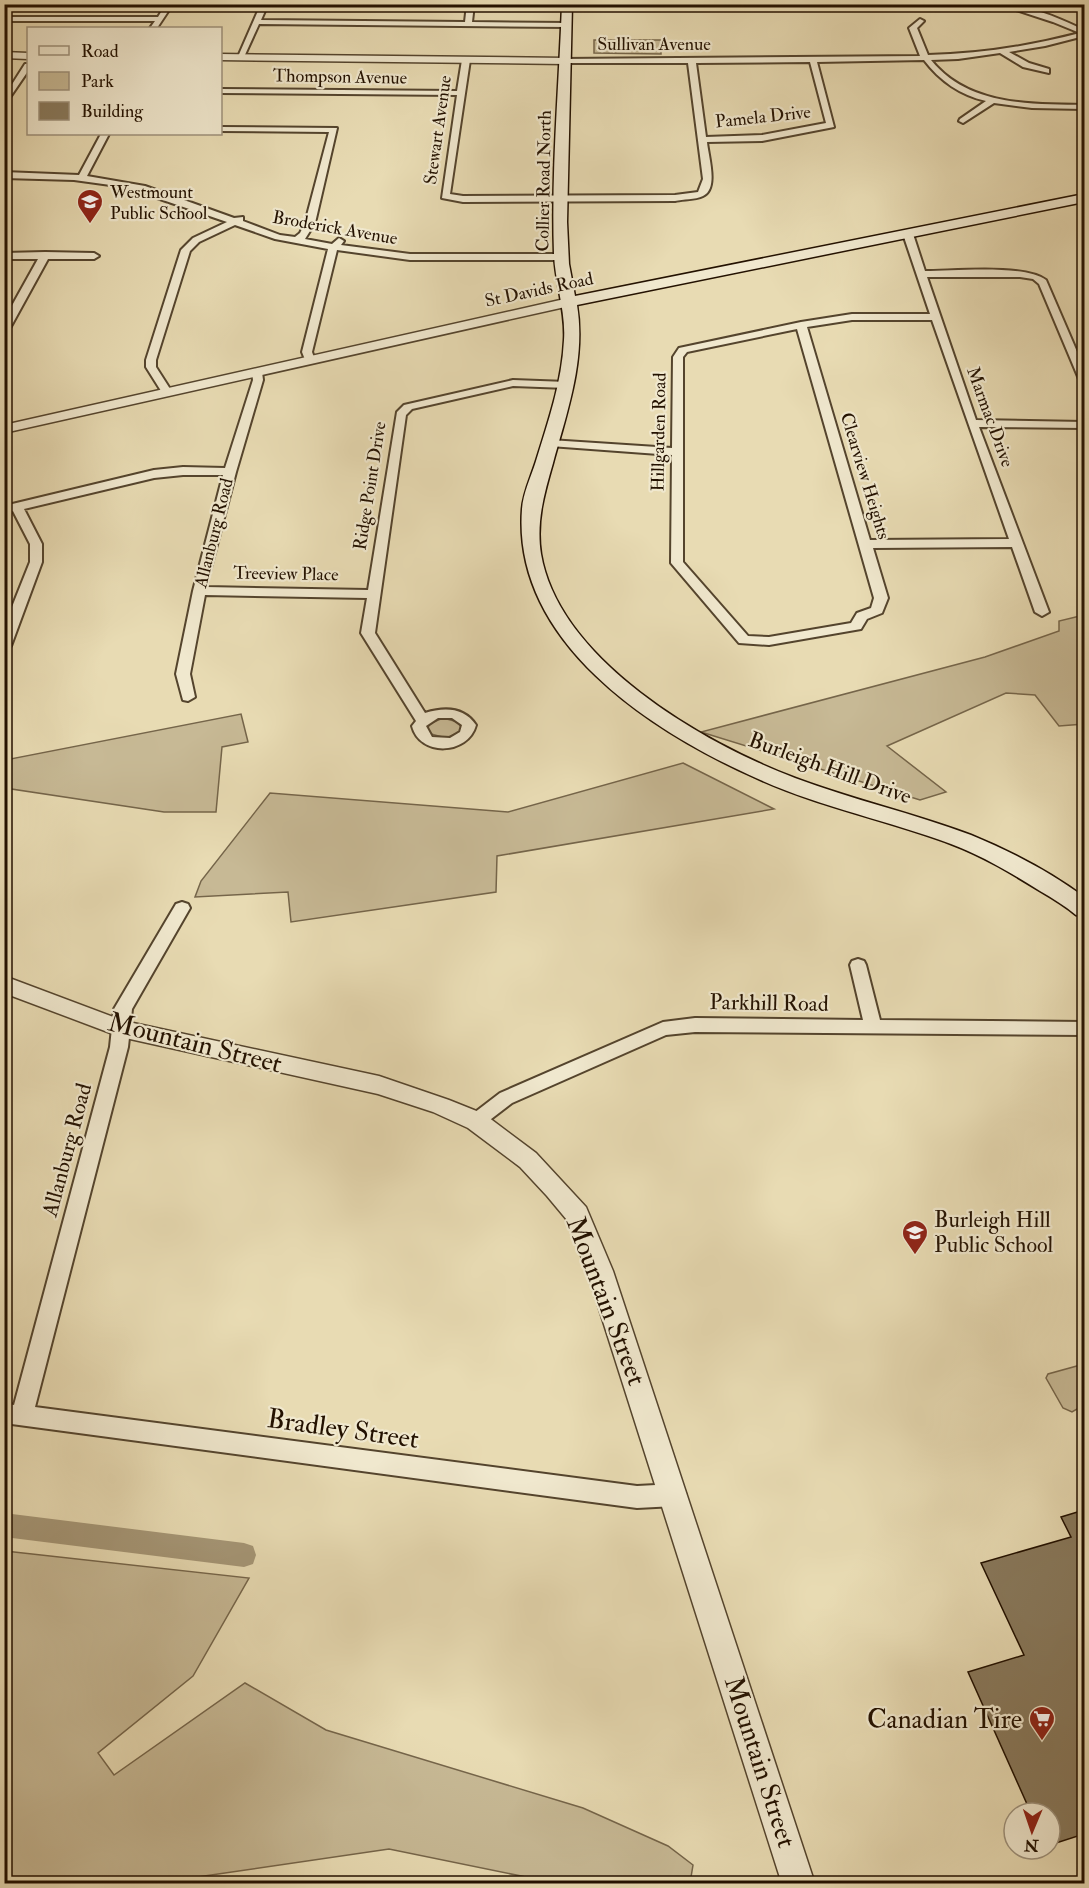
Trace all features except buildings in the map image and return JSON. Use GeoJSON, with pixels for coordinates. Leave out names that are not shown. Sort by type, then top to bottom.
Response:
{"type":"FeatureCollection","features":[{"type":"Feature","properties":{"kind":"main road","name":"Collier Road North"},"geometry":{"type":"LineString","coordinates":[[567,4],[561,254],[569,302]]}},
{"type":"Feature","properties":{"kind":"main road","name":"St Davids Road"},"geometry":{"type":"LineString","coordinates":[[569,302],[1084,198]]}},
{"type":"Feature","properties":{"kind":"main road","name":"Burleigh Hill Drive"},"geometry":{"type":"LineString","coordinates":[[569,302],[573,336],[567,385],[532,506],[530,534],[533,562],[539,581],[563,627],[593,662],[625,692],[713,748],[766,774],[827,797],[951,836],[1034,875],[1084,909]]}},
{"type":"Feature","properties":{"kind":"street"},"geometry":{"type":"LineString","coordinates":[[155,27],[170,4]]}},
{"type":"Feature","properties":{"kind":"street"},"geometry":{"type":"LineString","coordinates":[[240,57],[265,4]]}},
{"type":"Feature","properties":{"kind":"street"},"geometry":{"type":"LineString","coordinates":[[468,24],[471,4]]}},
{"type":"Feature","properties":{"kind":"street"},"geometry":{"type":"LineString","coordinates":[[1001,4],[1056,20],[1084,33]]}},
{"type":"Feature","properties":{"kind":"street"},"geometry":{"type":"LineString","coordinates":[[4,18],[160,19]]}},
{"type":"Feature","properties":{"kind":"street"},"geometry":{"type":"LineString","coordinates":[[920,21],[914,28],[928,58],[947,83],[955,88],[992,101],[1047,107],[1084,107]]}},
{"type":"Feature","properties":{"kind":"street"},"geometry":{"type":"LineString","coordinates":[[256,22],[567,25]]}},
{"type":"Feature","properties":{"kind":"street","name":"Sullivan Avenue"},"geometry":{"type":"LineString","coordinates":[[222,57],[566,61],[928,58],[1002,51],[1084,33]]}},
{"type":"Feature","properties":{"kind":"street"},"geometry":{"type":"LineString","coordinates":[[1002,51],[1026,65],[1046,71]]}},
{"type":"Feature","properties":{"kind":"street"},"geometry":{"type":"LineString","coordinates":[[4,55],[27,56]]}},
{"type":"Feature","properties":{"kind":"street","name":"Stewart Avenue"},"geometry":{"type":"LineString","coordinates":[[466,60],[445,196],[463,199],[562,198]]}},
{"type":"Feature","properties":{"kind":"street","name":"Pamela Drive"},"geometry":{"type":"LineString","coordinates":[[703,140],[762,138],[831,124],[813,60]]}},
{"type":"Feature","properties":{"kind":"street"},"geometry":{"type":"LineString","coordinates":[[562,198],[675,198],[701,194],[705,190],[707,179],[692,61]]}},
{"type":"Feature","properties":{"kind":"street"},"geometry":{"type":"LineString","coordinates":[[4,104],[27,68]]}},
{"type":"Feature","properties":{"kind":"street"},"geometry":{"type":"LineString","coordinates":[[4,84],[27,84]]}},
{"type":"Feature","properties":{"kind":"street","name":"Thompson Avenue"},"geometry":{"type":"LineString","coordinates":[[222,91],[460,93]]}},
{"type":"Feature","properties":{"kind":"street"},"geometry":{"type":"LineString","coordinates":[[963,121],[992,101]]}},
{"type":"Feature","properties":{"kind":"street"},"geometry":{"type":"LineString","coordinates":[[222,129],[334,130],[310,223],[301,237]]}},
{"type":"Feature","properties":{"kind":"street"},"geometry":{"type":"LineString","coordinates":[[84,174],[104,135]]}},
{"type":"Feature","properties":{"kind":"street","name":"Broderick Avenue"},"geometry":{"type":"LineString","coordinates":[[4,170],[117,175],[161,185],[301,237],[410,257],[561,254]]}},
{"type":"Feature","properties":{"kind":"street","name":"Broderick Avenue"},"geometry":{"type":"LineString","coordinates":[[4,175],[84,174],[142,188],[278,237],[301,237]]}},
{"type":"Feature","properties":{"kind":"street"},"geometry":{"type":"LineString","coordinates":[[167,392],[151,367],[151,360],[186,250],[196,240],[246,216]]}},
{"type":"Feature","properties":{"kind":"street","name":"Marmac Drive"},"geometry":{"type":"LineString","coordinates":[[908,234],[972,423],[1042,612]]}},
{"type":"Feature","properties":{"kind":"street"},"geometry":{"type":"LineString","coordinates":[[310,360],[308,352],[331,251],[337,244]]}},
{"type":"Feature","properties":{"kind":"street"},"geometry":{"type":"LineString","coordinates":[[4,330],[45,255]]}},
{"type":"Feature","properties":{"kind":"street"},"geometry":{"type":"LineString","coordinates":[[4,256],[94,256]]}},
{"type":"Feature","properties":{"kind":"street"},"geometry":{"type":"LineString","coordinates":[[921,274],[1020,274],[1036,277],[1043,282],[1084,379]]}},
{"type":"Feature","properties":{"kind":"street","name":"St Davids Road"},"geometry":{"type":"LineString","coordinates":[[4,429],[569,302]]}},
{"type":"Feature","properties":{"kind":"street","name":"Hillgarden Road"},"geometry":{"type":"LineString","coordinates":[[855,626],[769,641],[744,640],[677,563],[678,357],[683,350],[801,325],[852,317],[936,317]]}},
{"type":"Feature","properties":{"kind":"street","name":"Clearview Heights"},"geometry":{"type":"LineString","coordinates":[[801,325],[881,598],[877,610],[862,616],[855,626]]}},
{"type":"Feature","properties":{"kind":"street","name":"Allanburg Road"},"geometry":{"type":"LineString","coordinates":[[188,697],[183,674],[199,591],[230,472],[258,380],[257,372]]}},
{"type":"Feature","properties":{"kind":"street","name":"Ridge Point Drive"},"geometry":{"type":"LineString","coordinates":[[423,721],[369,637],[373,594],[401,414],[408,407],[513,383],[567,385]]}},
{"type":"Feature","properties":{"kind":"street"},"geometry":{"type":"LineString","coordinates":[[972,423],[1084,425]]}},
{"type":"Feature","properties":{"kind":"street"},"geometry":{"type":"LineString","coordinates":[[550,443],[676,452]]}},
{"type":"Feature","properties":{"kind":"street"},"geometry":{"type":"LineString","coordinates":[[4,646],[36,562],[36,544],[11,508],[154,474],[183,471],[230,472]]}},
{"type":"Feature","properties":{"kind":"street"},"geometry":{"type":"LineString","coordinates":[[867,544],[1017,543]]}},
{"type":"Feature","properties":{"kind":"street","name":"Treeview Place"},"geometry":{"type":"LineString","coordinates":[[199,591],[373,594]]}},
{"type":"Feature","properties":{"kind":"street","name":"Allanburg Road"},"geometry":{"type":"LineString","coordinates":[[13,1414],[119,1047],[123,1009],[182,908]]}},
{"type":"Feature","properties":{"kind":"street"},"geometry":{"type":"LineString","coordinates":[[858,965],[873,1027]]}},
{"type":"Feature","properties":{"kind":"street","name":"Mountain Street"},"geometry":{"type":"LineString","coordinates":[[4,984],[121,1029],[379,1085],[441,1106],[476,1121],[528,1160],[577,1214],[600,1271],[675,1495],[799,1884]]}},
{"type":"Feature","properties":{"kind":"street","name":"Parkhill Road"},"geometry":{"type":"LineString","coordinates":[[476,1121],[506,1098],[663,1029],[695,1025],[1084,1029]]}},
{"type":"Feature","properties":{"kind":"street","name":"Bradley Street"},"geometry":{"type":"LineString","coordinates":[[13,1414],[637,1497],[675,1495]]}},
{"type":"Feature","properties":{"kind":"green space"},"geometry":{"type":"Polygon","coordinates":[[[594,40],[661,40],[661,54],[594,53],[594,40]]]}},
{"type":"Feature","properties":{"kind":"green space"},"geometry":{"type":"Polygon","coordinates":[[[1084,615],[1084,724],[1059,726],[1035,695],[1006,693],[887,746],[946,792],[920,800],[701,732],[985,657],[1059,631],[1059,621],[1084,615]]]}},
{"type":"Feature","properties":{"kind":"green space"},"geometry":{"type":"Polygon","coordinates":[[[241,714],[248,742],[222,747],[216,812],[164,812],[5,788],[5,760],[241,714]]]}},
{"type":"Feature","properties":{"kind":"green space"},"geometry":{"type":"Polygon","coordinates":[[[443,718],[458,722],[461,727],[460,732],[446,738],[431,734],[428,729],[429,724],[443,718]]]}},
{"type":"Feature","properties":{"kind":"green space"},"geometry":{"type":"Polygon","coordinates":[[[683,763],[774,809],[497,856],[496,892],[291,922],[288,892],[195,897],[201,881],[270,793],[508,812],[683,763]]]}},
{"type":"Feature","properties":{"kind":"green space"},"geometry":{"type":"Polygon","coordinates":[[[1084,1364],[1084,1405],[1072,1412],[1063,1408],[1046,1378],[1048,1374],[1084,1364]]]}},
{"type":"Feature","properties":{"kind":"green space"},"geometry":{"type":"Polygon","coordinates":[[[5,1551],[249,1578],[193,1676],[98,1753],[114,1775],[245,1683],[326,1730],[583,1808],[668,1846],[693,1865],[690,1883],[555,1883],[389,1849],[156,1883],[5,1883],[5,1551]]]}},
{"type":"Feature","properties":{"kind":"waterway"},"geometry":{"type":"LineString","coordinates":[[4,1525],[244,1555]]}},
{"type":"Feature","properties":{"kind":"place","name":"Westmount Public School"},"geometry":{"type":"Point","coordinates":[90,225]}},
{"type":"Feature","properties":{"kind":"place","name":"Burleigh Hill Public School"},"geometry":{"type":"Point","coordinates":[915,1256]}},
{"type":"Feature","properties":{"kind":"place","name":"Canadian Tire"},"geometry":{"type":"Point","coordinates":[1042,1742]}}]}
